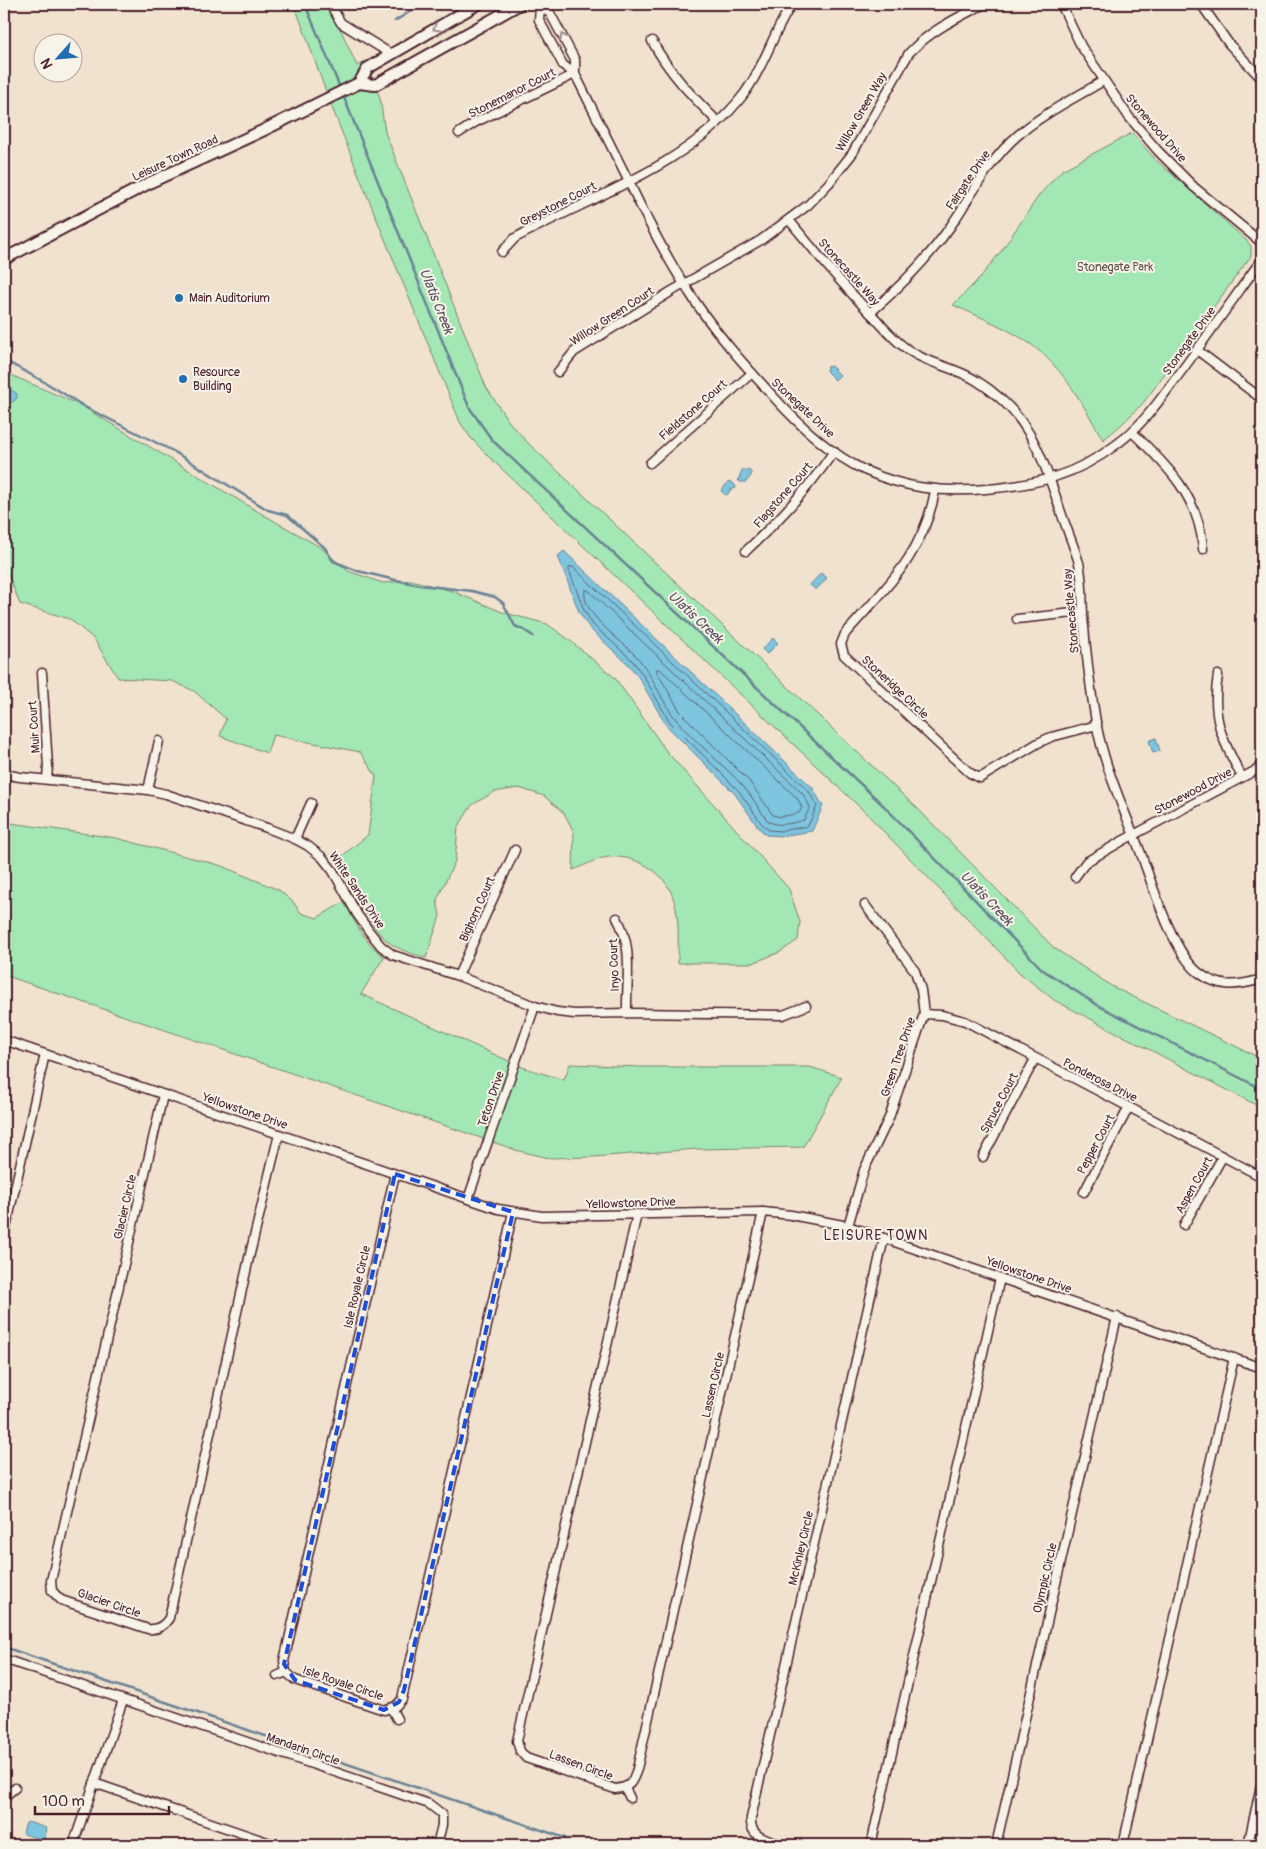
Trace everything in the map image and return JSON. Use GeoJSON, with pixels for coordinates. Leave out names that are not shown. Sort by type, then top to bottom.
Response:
{"type":"FeatureCollection","features":[{"type":"Feature","properties":{"kind":"main road","name":"Leisure Town Road"},"geometry":{"type":"LineString","coordinates":[[4,259],[151,182],[359,83],[368,68],[478,4]]}},
{"type":"Feature","properties":{"kind":"main road","name":"Leisure Town Road"},"geometry":{"type":"LineString","coordinates":[[359,83],[375,85],[520,4]]}},
{"type":"Feature","properties":{"kind":"street"},"geometry":{"type":"LineString","coordinates":[[330,4],[341,23],[391,54]]}},
{"type":"Feature","properties":{"kind":"street","name":"Greystone Court"},"geometry":{"type":"LineString","coordinates":[[502,252],[515,238],[628,181],[688,148],[718,122],[744,93],[756,75],[784,15],[792,4]]}},
{"type":"Feature","properties":{"kind":"street","name":"Willow Green Way"},"geometry":{"type":"LineString","coordinates":[[683,284],[761,240],[789,220],[829,183],[852,154],[909,53],[921,40],[937,28],[984,4]]}},
{"type":"Feature","properties":{"kind":"street","name":"Stonewood Drive"},"geometry":{"type":"LineString","coordinates":[[1061,4],[1081,46],[1129,117],[1158,151],[1194,187],[1262,243]]}},
{"type":"Feature","properties":{"kind":"street"},"geometry":{"type":"LineString","coordinates":[[1201,4],[1229,44],[1262,79]]}},
{"type":"Feature","properties":{"kind":"street","name":"Stonegate Drive"},"geometry":{"type":"LineString","coordinates":[[575,74],[562,65],[539,20],[539,6],[550,12],[575,60],[575,74],[652,230],[683,284],[715,329],[752,373],[812,435],[863,469],[906,484],[936,491],[1012,487],[1050,479],[1096,458],[1118,444],[1150,412],[1198,350],[1262,258]]}},
{"type":"Feature","properties":{"kind":"street"},"geometry":{"type":"LineString","coordinates":[[652,41],[663,62],[678,81],[718,122]]}},
{"type":"Feature","properties":{"kind":"street","name":"Stonemanor Court"},"geometry":{"type":"LineString","coordinates":[[459,133],[476,122],[575,74]]}},
{"type":"Feature","properties":{"kind":"street","name":"Fairgate Drive"},"geometry":{"type":"LineString","coordinates":[[870,313],[906,281],[927,257],[1000,154],[1017,136],[1039,120],[1104,81]]}},
{"type":"Feature","properties":{"kind":"street","name":"Stonecastle Way"},"geometry":{"type":"LineString","coordinates":[[789,220],[824,264],[902,346],[936,365],[958,371],[976,380],[1013,409],[1024,424],[1038,449],[1050,479],[1079,566],[1091,689],[1097,725],[1112,780],[1173,937],[1186,959],[1198,972],[1214,983],[1232,986],[1262,979]]}},
{"type":"Feature","properties":{"kind":"street","name":"Willow Green Court"},"geometry":{"type":"LineString","coordinates":[[558,372],[574,352],[683,284]]}},
{"type":"Feature","properties":{"kind":"street"},"geometry":{"type":"LineString","coordinates":[[1198,350],[1262,399]]}},
{"type":"Feature","properties":{"kind":"street","name":"Fieldstone Court"},"geometry":{"type":"LineString","coordinates":[[650,463],[752,373]]}},
{"type":"Feature","properties":{"kind":"street"},"geometry":{"type":"LineString","coordinates":[[1132,432],[1168,468],[1188,495],[1198,521],[1203,549]]}},
{"type":"Feature","properties":{"kind":"street","name":"Flagstone Court"},"geometry":{"type":"LineString","coordinates":[[746,551],[771,528],[825,465],[834,451]]}},
{"type":"Feature","properties":{"kind":"street","name":"Stoneridge Circle"},"geometry":{"type":"LineString","coordinates":[[936,491],[924,531],[916,546],[899,573],[845,634],[842,644],[844,655],[946,751],[970,772],[980,778],[1051,737],[1097,725]]}},
{"type":"Feature","properties":{"kind":"street"},"geometry":{"type":"LineString","coordinates":[[1017,619],[1083,612]]}},
{"type":"Feature","properties":{"kind":"street","name":"Muir Court"},"geometry":{"type":"LineString","coordinates":[[42,674],[48,766],[47,779]]}},
{"type":"Feature","properties":{"kind":"street"},"geometry":{"type":"LineString","coordinates":[[1218,675],[1214,696],[1217,717],[1230,754],[1242,777]]}},
{"type":"Feature","properties":{"kind":"street"},"geometry":{"type":"LineString","coordinates":[[148,790],[159,741]]}},
{"type":"Feature","properties":{"kind":"street","name":"Stonewood Drive"},"geometry":{"type":"LineString","coordinates":[[1075,877],[1086,862],[1262,766]]}},
{"type":"Feature","properties":{"kind":"street","name":"White Sands Drive"},"geometry":{"type":"LineString","coordinates":[[4,774],[148,790],[166,794],[295,839],[322,857],[338,880],[357,914],[381,946],[393,955],[458,976],[535,1006],[575,1014],[783,1015],[806,1006]]}},
{"type":"Feature","properties":{"kind":"street"},"geometry":{"type":"LineString","coordinates":[[295,839],[311,803]]}},
{"type":"Feature","properties":{"kind":"street","name":"Bighorn Court"},"geometry":{"type":"LineString","coordinates":[[458,976],[515,850]]}},
{"type":"Feature","properties":{"kind":"street","name":"Green Tree Drive"},"geometry":{"type":"LineString","coordinates":[[848,1226],[864,1170],[889,1118],[924,1014],[921,990],[915,971],[865,905]]}},
{"type":"Feature","properties":{"kind":"street","name":"Inyo Court"},"geometry":{"type":"LineString","coordinates":[[617,918],[624,931],[627,944],[627,1013]]}},
{"type":"Feature","properties":{"kind":"street","name":"Teton Drive"},"geometry":{"type":"LineString","coordinates":[[468,1199],[535,1006]]}},
{"type":"Feature","properties":{"kind":"street","name":"Ponderosa Drive"},"geometry":{"type":"LineString","coordinates":[[924,1014],[942,1015],[964,1021],[1262,1176]]}},
{"type":"Feature","properties":{"kind":"street","name":"Yellowstone Drive"},"geometry":{"type":"LineString","coordinates":[[4,1040],[468,1199],[513,1212],[542,1216],[763,1212],[848,1226],[1262,1368]]}},
{"type":"Feature","properties":{"kind":"street"},"geometry":{"type":"LineString","coordinates":[[4,1238],[45,1054]]}},
{"type":"Feature","properties":{"kind":"street","name":"Spruce Court"},"geometry":{"type":"LineString","coordinates":[[983,1157],[1035,1059]]}},
{"type":"Feature","properties":{"kind":"street","name":"Glacier Circle"},"geometry":{"type":"LineString","coordinates":[[160,1628],[148,1629],[61,1600],[52,1591],[51,1581],[163,1095]]}},
{"type":"Feature","properties":{"kind":"street","name":"Pepper Court"},"geometry":{"type":"LineString","coordinates":[[1084,1192],[1129,1107]]}},
{"type":"Feature","properties":{"kind":"street"},"geometry":{"type":"LineString","coordinates":[[164,1637],[160,1628],[169,1618],[249,1258],[279,1134]]}},
{"type":"Feature","properties":{"kind":"street","name":"Aspen Court"},"geometry":{"type":"LineString","coordinates":[[1184,1225],[1223,1156]]}},
{"type":"Feature","properties":{"kind":"street","name":"Isle Royale Circle"},"geometry":{"type":"LineString","coordinates":[[395,1174],[284,1661],[286,1672],[295,1680],[384,1710],[391,1708],[399,1702],[404,1690],[513,1212]]}},
{"type":"Feature","properties":{"kind":"street","name":"Lassen Circle"},"geometry":{"type":"LineString","coordinates":[[637,1214],[517,1740],[516,1752],[526,1758],[615,1789],[625,1788],[631,1783],[637,1769],[763,1212]]}},
{"type":"Feature","properties":{"kind":"street","name":"McKinley Circle"},"geometry":{"type":"LineString","coordinates":[[783,1845],[761,1838],[750,1832],[751,1818],[884,1238]]}},
{"type":"Feature","properties":{"kind":"street"},"geometry":{"type":"LineString","coordinates":[[871,1845],[1000,1278]]}},
{"type":"Feature","properties":{"kind":"street","name":"Olympic Circle"},"geometry":{"type":"LineString","coordinates":[[996,1845],[1117,1317]]}},
{"type":"Feature","properties":{"kind":"street"},"geometry":{"type":"LineString","coordinates":[[1122,1845],[1234,1358]]}},
{"type":"Feature","properties":{"kind":"street"},"geometry":{"type":"LineString","coordinates":[[45,1596],[52,1591]]}},
{"type":"Feature","properties":{"kind":"street","name":"Mandarin Circle"},"geometry":{"type":"LineString","coordinates":[[4,1659],[429,1804],[442,1814],[442,1825],[437,1845]]}},
{"type":"Feature","properties":{"kind":"street"},"geometry":{"type":"LineString","coordinates":[[277,1676],[286,1672]]}},
{"type":"Feature","properties":{"kind":"street"},"geometry":{"type":"LineString","coordinates":[[73,1845],[123,1700]]}},
{"type":"Feature","properties":{"kind":"street"},"geometry":{"type":"LineString","coordinates":[[391,1708],[397,1719]]}},
{"type":"Feature","properties":{"kind":"street"},"geometry":{"type":"LineString","coordinates":[[1248,1845],[1262,1781]]}},
{"type":"Feature","properties":{"kind":"street"},"geometry":{"type":"LineString","coordinates":[[94,1783],[276,1845]]}},
{"type":"Feature","properties":{"kind":"street"},"geometry":{"type":"LineString","coordinates":[[4,1797],[4,1795],[15,1788]]}},
{"type":"Feature","properties":{"kind":"street"},"geometry":{"type":"LineString","coordinates":[[625,1788],[630,1798]]}},
{"type":"Feature","properties":{"kind":"highlighted area"},"geometry":{"type":"Polygon","coordinates":[[[395,1174],[513,1212],[404,1690],[399,1702],[384,1710],[295,1680],[284,1664],[395,1174]]]}},
{"type":"Feature","properties":{"kind":"green space"},"geometry":{"type":"Polygon","coordinates":[[[294,4],[329,4],[357,66],[366,61],[380,98],[385,132],[486,387],[509,422],[528,443],[919,810],[1054,948],[1113,987],[1262,1059],[1262,1108],[1054,1000],[1020,973],[866,813],[470,437],[460,422],[364,188],[294,4]]]}},
{"type":"Feature","properties":{"kind":"green space","name":"Stonegate Park"},"geometry":{"type":"Polygon","coordinates":[[[1132,133],[1156,160],[1246,240],[1251,246],[1251,256],[1144,402],[1103,440],[1064,377],[1032,345],[994,323],[953,305],[979,279],[1002,250],[1040,194],[1062,170],[1132,133]]]}},
{"type":"Feature","properties":{"kind":"green space"},"geometry":{"type":"Polygon","coordinates":[[[4,372],[80,405],[320,547],[348,571],[383,583],[411,580],[452,591],[502,612],[547,624],[568,639],[615,678],[667,752],[789,889],[800,922],[798,940],[780,952],[753,963],[678,963],[678,921],[676,908],[672,895],[657,873],[637,861],[619,857],[600,859],[573,870],[574,832],[564,813],[544,796],[519,788],[494,792],[472,805],[458,827],[455,861],[437,900],[440,916],[426,958],[394,946],[382,936],[368,917],[336,861],[368,835],[376,776],[360,752],[273,735],[267,753],[220,736],[226,719],[194,691],[172,681],[118,678],[94,639],[70,619],[20,604],[4,564],[4,372]]]}},
{"type":"Feature","properties":{"kind":"green space"},"geometry":{"type":"Polygon","coordinates":[[[4,822],[116,838],[219,865],[279,890],[294,903],[301,913],[317,918],[344,902],[366,938],[384,957],[361,994],[522,1067],[564,1080],[570,1064],[640,1067],[810,1067],[842,1077],[803,1147],[697,1149],[593,1157],[549,1158],[519,1151],[4,975],[4,822]]]}},
{"type":"Feature","properties":{"kind":"water"},"geometry":{"type":"Polygon","coordinates":[[[831,366],[840,375],[835,380],[826,371],[827,367],[831,366]]]}},
{"type":"Feature","properties":{"kind":"water"},"geometry":{"type":"Polygon","coordinates":[[[4,385],[17,394],[17,398],[13,402],[4,401],[4,385]]]}},
{"type":"Feature","properties":{"kind":"water"},"geometry":{"type":"Polygon","coordinates":[[[742,470],[751,472],[751,476],[746,482],[738,480],[742,470]]]}},
{"type":"Feature","properties":{"kind":"water"},"geometry":{"type":"Polygon","coordinates":[[[729,481],[736,488],[730,490],[726,495],[721,491],[729,481]]]}},
{"type":"Feature","properties":{"kind":"water"},"geometry":{"type":"Polygon","coordinates":[[[564,551],[812,787],[823,806],[812,831],[781,836],[766,835],[758,827],[735,794],[666,725],[639,678],[628,664],[590,629],[579,612],[558,556],[564,551]]]}},
{"type":"Feature","properties":{"kind":"water"},"geometry":{"type":"Polygon","coordinates":[[[821,573],[827,578],[816,590],[810,585],[821,573]]]}},
{"type":"Feature","properties":{"kind":"water"},"geometry":{"type":"Polygon","coordinates":[[[773,638],[778,643],[767,654],[762,649],[773,638]]]}},
{"type":"Feature","properties":{"kind":"water"},"geometry":{"type":"Polygon","coordinates":[[[1156,738],[1160,751],[1153,753],[1149,741],[1156,738]]]}},
{"type":"Feature","properties":{"kind":"water"},"geometry":{"type":"Polygon","coordinates":[[[26,1823],[46,1828],[44,1839],[24,1834],[26,1823]]]}},
{"type":"Feature","properties":{"kind":"waterway","name":"Ulatis Creek"},"geometry":{"type":"LineString","coordinates":[[305,4],[341,90]]}},
{"type":"Feature","properties":{"kind":"waterway"},"geometry":{"type":"LineString","coordinates":[[395,21],[422,4]]}},
{"type":"Feature","properties":{"kind":"waterway","name":"Ulatis Creek"},"geometry":{"type":"LineString","coordinates":[[343,95],[469,407],[492,440],[884,806],[1043,970],[1099,1006],[1262,1089]]}},
{"type":"Feature","properties":{"kind":"waterway"},"geometry":{"type":"LineString","coordinates":[[4,360],[85,407],[173,451],[268,510],[287,515],[325,548],[333,561],[358,571],[391,579],[420,585],[472,591],[495,597],[503,603],[515,626],[533,636]]}},
{"type":"Feature","properties":{"kind":"waterway"},"geometry":{"type":"LineString","coordinates":[[4,1647],[565,1838]]}},
{"type":"Feature","properties":{"kind":"place","name":"Main Auditorium"},"geometry":{"type":"Point","coordinates":[179,298]}},
{"type":"Feature","properties":{"kind":"place","name":"Resource Building"},"geometry":{"type":"Point","coordinates":[183,379]}},
{"type":"Feature","properties":{"kind":"district","name":"LEISURE TOWN"},"geometry":{"type":"Point","coordinates":[876,1235]}}]}
